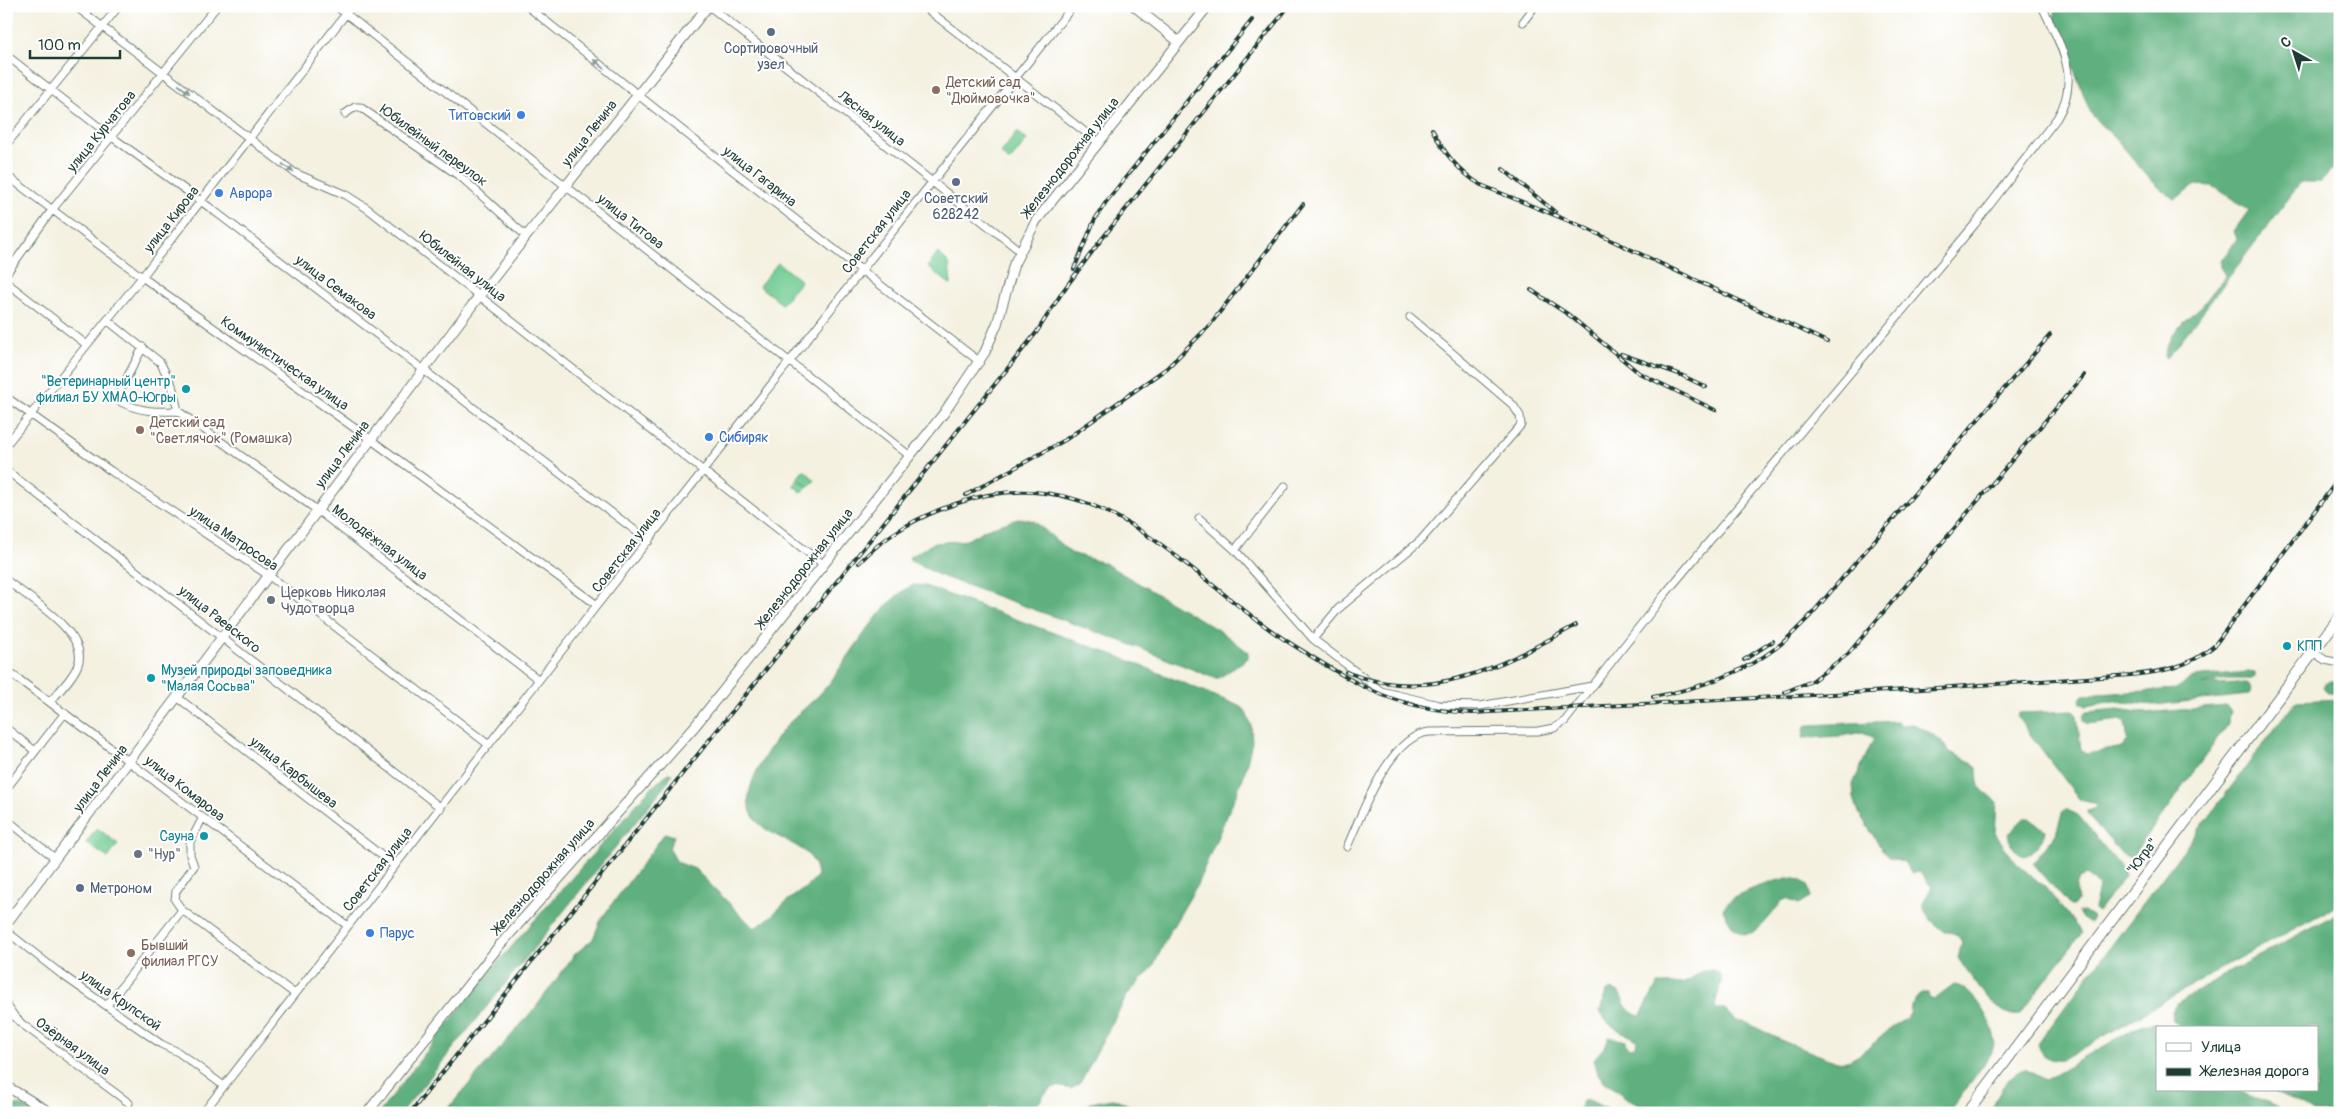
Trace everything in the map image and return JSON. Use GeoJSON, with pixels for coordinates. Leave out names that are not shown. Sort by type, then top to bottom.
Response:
{"type":"FeatureCollection","features":[{"type":"Feature","properties":{"kind":"highway","name":"\"Югра\""},"geometry":{"type":"LineString","coordinates":[[1967,1113],[2340,616]]}},
{"type":"Feature","properties":{"kind":"main road","name":"улица Ленина"},"geometry":{"type":"LineString","coordinates":[[6,924],[130,762],[222,636],[480,295],[708,6]]}},
{"type":"Feature","properties":{"kind":"main road"},"geometry":{"type":"LineString","coordinates":[[1134,6],[1179,42]]}},
{"type":"Feature","properties":{"kind":"main road","name":"Железнодорожная улица"},"geometry":{"type":"LineString","coordinates":[[367,1113],[500,946],[695,726],[910,456],[980,362],[997,324],[1010,276],[1020,251],[1041,213],[1208,6]]}},
{"type":"Feature","properties":{"kind":"main road"},"geometry":{"type":"LineString","coordinates":[[6,1086],[51,1113]]}},
{"type":"Feature","properties":{"kind":"street","name":"Юбилейная улица"},"geometry":{"type":"LineString","coordinates":[[75,6],[298,175],[357,201],[705,470],[824,565]]}},
{"type":"Feature","properties":{"kind":"street"},"geometry":{"type":"LineString","coordinates":[[6,145],[119,6]]}},
{"type":"Feature","properties":{"kind":"street","name":"улица Курчатова"},"geometry":{"type":"LineString","coordinates":[[6,274],[52,210],[218,6]]}},
{"type":"Feature","properties":{"kind":"street","name":"улица Титова"},"geometry":{"type":"LineString","coordinates":[[336,6],[910,456]]}},
{"type":"Feature","properties":{"kind":"street","name":"улица Кирова"},"geometry":{"type":"LineString","coordinates":[[6,444],[142,277],[352,6]]}},
{"type":"Feature","properties":{"kind":"street","name":"улица Гагарина"},"geometry":{"type":"LineString","coordinates":[[527,6],[861,271],[980,362]]}},
{"type":"Feature","properties":{"kind":"street","name":"Лесная улица"},"geometry":{"type":"LineString","coordinates":[[708,6],[932,181],[1007,243],[1020,251]]}},
{"type":"Feature","properties":{"kind":"street"},"geometry":{"type":"LineString","coordinates":[[923,6],[1015,80],[1098,142]]}},
{"type":"Feature","properties":{"kind":"street","name":"Советская улица"},"geometry":{"type":"LineString","coordinates":[[203,1113],[539,680],[932,181],[1073,6]]}},
{"type":"Feature","properties":{"kind":"street"},"geometry":{"type":"LineString","coordinates":[[1523,22],[1535,6]]}},
{"type":"Feature","properties":{"kind":"street"},"geometry":{"type":"LineString","coordinates":[[1347,846],[1384,771],[1396,753],[1413,737],[1429,732],[1538,731],[1554,728],[1565,722],[1665,594],[1975,224],[2056,118],[2066,99],[2069,75],[2061,49],[2042,6]]}},
{"type":"Feature","properties":{"kind":"street","name":"улица Семакова"},"geometry":{"type":"LineString","coordinates":[[6,55],[112,137],[424,369],[649,541]]}},
{"type":"Feature","properties":{"kind":"street","name":"Юбилейный переулок"},"geometry":{"type":"LineString","coordinates":[[345,114],[355,107],[367,112],[462,178],[526,236]]}},
{"type":"Feature","properties":{"kind":"street","name":"Коммунистическая улица"},"geometry":{"type":"LineString","coordinates":[[6,175],[142,277],[370,439],[598,605]]}},
{"type":"Feature","properties":{"kind":"street"},"geometry":{"type":"LineString","coordinates":[[6,282],[87,345]]}},
{"type":"Feature","properties":{"kind":"street"},"geometry":{"type":"LineString","coordinates":[[1313,639],[1334,613],[1420,542],[1521,425],[1520,416],[1513,405],[1410,317]]}},
{"type":"Feature","properties":{"kind":"street"},"geometry":{"type":"LineString","coordinates":[[107,320],[143,347],[160,362],[172,384],[178,411],[156,412],[135,409],[122,402],[121,389],[143,347]]}},
{"type":"Feature","properties":{"kind":"street","name":"улица Матросова"},"geometry":{"type":"LineString","coordinates":[[6,396],[111,471],[268,575],[489,745]]}},
{"type":"Feature","properties":{"kind":"street","name":"Молодёжная улица"},"geometry":{"type":"LineString","coordinates":[[178,411],[317,510],[539,680]]}},
{"type":"Feature","properties":{"kind":"street","name":"улица Раевского"},"geometry":{"type":"LineString","coordinates":[[6,470],[441,808]]}},
{"type":"Feature","properties":{"kind":"street"},"geometry":{"type":"LineString","coordinates":[[1235,550],[1285,486]]}},
{"type":"Feature","properties":{"kind":"street"},"geometry":{"type":"LineString","coordinates":[[1200,518],[1235,550],[1313,639],[1380,690],[1439,705],[1480,706],[1501,704],[1592,686]]}},
{"type":"Feature","properties":{"kind":"street"},"geometry":{"type":"LineString","coordinates":[[6,580],[66,628],[79,649],[77,667],[50,702]]}},
{"type":"Feature","properties":{"kind":"street"},"geometry":{"type":"LineString","coordinates":[[2313,652],[2325,660],[2340,663]]}},
{"type":"Feature","properties":{"kind":"street","name":"улица Комарова"},"geometry":{"type":"LineString","coordinates":[[6,670],[130,762],[202,819],[348,926]]}},
{"type":"Feature","properties":{"kind":"street","name":"улица Карбышева"},"geometry":{"type":"LineString","coordinates":[[177,697],[395,866]]}},
{"type":"Feature","properties":{"kind":"street"},"geometry":{"type":"LineString","coordinates":[[6,789],[64,713]]}},
{"type":"Feature","properties":{"kind":"street"},"geometry":{"type":"LineString","coordinates":[[6,728],[35,751]]}},
{"type":"Feature","properties":{"kind":"street"},"geometry":{"type":"LineString","coordinates":[[6,819],[56,859]]}},
{"type":"Feature","properties":{"kind":"street"},"geometry":{"type":"LineString","coordinates":[[202,819],[190,842],[190,855],[194,863],[193,869],[175,896],[175,900],[182,910],[295,994]]}},
{"type":"Feature","properties":{"kind":"street"},"geometry":{"type":"LineString","coordinates":[[107,1006],[182,910]]}},
{"type":"Feature","properties":{"kind":"street","name":"улица Крупской"},"geometry":{"type":"LineString","coordinates":[[6,931],[53,968],[224,1086]]}},
{"type":"Feature","properties":{"kind":"street","name":"Озёрная улица"},"geometry":{"type":"LineString","coordinates":[[6,1004],[22,1024],[130,1103]]}},
{"type":"Feature","properties":{"kind":"green space"},"geometry":{"type":"Polygon","coordinates":[[[2059,6],[2340,6],[2338,163],[2320,182],[2301,182],[2167,359],[2165,358],[2166,348],[2172,336],[2185,320],[2202,306],[2226,275],[2221,267],[2221,261],[2237,239],[2234,231],[2249,210],[2213,186],[2195,185],[2174,199],[2148,177],[2114,137],[2092,115],[2055,20],[2055,12],[2059,6]]]}},
{"type":"Feature","properties":{"kind":"green space"},"geometry":{"type":"Polygon","coordinates":[[[1017,132],[1027,140],[1010,161],[1001,153],[1017,132]]]}},
{"type":"Feature","properties":{"kind":"green space"},"geometry":{"type":"Polygon","coordinates":[[[938,253],[949,263],[951,285],[928,267],[938,253]]]}},
{"type":"Feature","properties":{"kind":"green space"},"geometry":{"type":"Polygon","coordinates":[[[778,263],[801,281],[782,304],[759,286],[778,263]]]}},
{"type":"Feature","properties":{"kind":"green space"},"geometry":{"type":"Polygon","coordinates":[[[804,470],[815,480],[809,487],[798,477],[804,470]]]}},
{"type":"Feature","properties":{"kind":"green space"},"geometry":{"type":"Polygon","coordinates":[[[798,479],[808,487],[802,493],[793,485],[798,479]]]}},
{"type":"Feature","properties":{"kind":"green space"},"geometry":{"type":"Polygon","coordinates":[[[1021,518],[1034,521],[1071,553],[1104,563],[1223,633],[1248,652],[1248,658],[1219,678],[1214,678],[1127,643],[941,576],[911,561],[909,557],[934,543],[967,540],[986,529],[1021,518]]]}},
{"type":"Feature","properties":{"kind":"green space"},"geometry":{"type":"Polygon","coordinates":[[[914,585],[925,586],[1125,659],[1237,705],[1245,710],[1251,725],[1252,742],[1243,778],[1196,887],[1169,933],[1153,967],[1128,994],[1080,1083],[1071,1089],[1054,1087],[1038,1103],[1026,1110],[1003,1107],[987,1108],[990,1113],[444,1113],[536,1007],[575,954],[593,939],[601,919],[665,833],[674,836],[669,848],[677,862],[695,869],[754,928],[759,926],[814,880],[817,876],[811,858],[795,845],[767,830],[753,816],[749,806],[751,786],[761,763],[787,725],[828,685],[867,629],[890,602],[914,585]]]}},
{"type":"Feature","properties":{"kind":"green space"},"geometry":{"type":"Polygon","coordinates":[[[2255,673],[2255,677],[2251,679],[2226,679],[2203,684],[2246,683],[2250,686],[2251,691],[2249,695],[2154,705],[2113,701],[2086,706],[2081,703],[2080,699],[2083,695],[2177,689],[2193,677],[2255,673]]]}},
{"type":"Feature","properties":{"kind":"green space"},"geometry":{"type":"Polygon","coordinates":[[[2331,681],[2340,681],[2340,692],[2328,692],[2323,688],[2325,684],[2331,681]]]}},
{"type":"Feature","properties":{"kind":"green space"},"geometry":{"type":"Polygon","coordinates":[[[2340,699],[2340,904],[2225,966],[2063,1060],[2050,1059],[2044,1055],[2038,1044],[2047,1031],[2286,714],[2297,701],[2340,699]]]}},
{"type":"Feature","properties":{"kind":"green space"},"geometry":{"type":"Polygon","coordinates":[[[2226,706],[2231,711],[2227,726],[2131,858],[2122,854],[2088,815],[2087,811],[2093,809],[2097,804],[2080,800],[2017,717],[2019,713],[2073,711],[2077,715],[2081,750],[2087,754],[2123,747],[2128,740],[2125,723],[2121,720],[2087,724],[2084,721],[2086,712],[2118,709],[2145,713],[2226,706]]]}},
{"type":"Feature","properties":{"kind":"green space"},"geometry":{"type":"Polygon","coordinates":[[[1897,721],[1900,725],[1912,724],[1922,728],[1943,743],[1948,751],[1973,763],[1977,769],[1978,783],[1982,790],[1997,802],[1995,833],[2017,864],[2044,886],[2082,933],[2019,1015],[2011,1015],[2002,1010],[1993,1003],[1977,984],[1958,958],[1962,942],[1960,939],[1955,934],[1944,932],[1925,910],[1924,901],[1932,887],[1919,872],[1911,873],[1904,862],[1889,857],[1881,848],[1859,813],[1854,798],[1853,784],[1874,738],[1863,732],[1842,736],[1803,738],[1805,726],[1809,725],[1897,721]]]}},
{"type":"Feature","properties":{"kind":"green space"},"geometry":{"type":"Polygon","coordinates":[[[668,773],[672,774],[667,783],[401,1113],[379,1113],[478,985],[649,790],[668,773]]]}},
{"type":"Feature","properties":{"kind":"green space"},"geometry":{"type":"Polygon","coordinates":[[[2065,809],[2078,815],[2124,871],[2125,876],[2098,912],[2094,909],[2099,887],[2087,874],[2078,881],[2076,889],[2077,901],[2074,906],[2070,906],[2033,863],[2056,834],[2065,809]]]}},
{"type":"Feature","properties":{"kind":"green space"},"geometry":{"type":"Polygon","coordinates":[[[2024,818],[2029,818],[2045,830],[2038,846],[2025,856],[2014,848],[2008,834],[2024,818]]]}},
{"type":"Feature","properties":{"kind":"green space"},"geometry":{"type":"Polygon","coordinates":[[[97,828],[118,844],[108,858],[86,843],[97,828]]]}},
{"type":"Feature","properties":{"kind":"green space"},"geometry":{"type":"Polygon","coordinates":[[[1787,878],[1804,882],[1810,893],[1810,898],[1799,904],[1786,899],[1782,901],[1767,920],[1752,932],[1745,934],[1738,931],[1730,923],[1723,909],[1734,898],[1751,889],[1787,878]]]}},
{"type":"Feature","properties":{"kind":"green space"},"geometry":{"type":"Polygon","coordinates":[[[2084,911],[2093,917],[2090,923],[2080,916],[2079,912],[2084,911]]]}},
{"type":"Feature","properties":{"kind":"green space"},"geometry":{"type":"Polygon","coordinates":[[[2340,912],[2340,1113],[2314,1113],[2300,1104],[2273,1092],[2318,1092],[2318,1026],[2179,1026],[2173,1020],[2171,1011],[2176,1004],[2220,977],[2340,912]]]}},
{"type":"Feature","properties":{"kind":"green space"},"geometry":{"type":"Polygon","coordinates":[[[1704,970],[1715,971],[1722,978],[1715,1005],[1716,1009],[1725,1009],[1737,1021],[1745,1022],[1785,1042],[1837,1062],[1848,1061],[1861,1054],[1895,1025],[1906,1019],[1910,1014],[1911,1005],[1921,993],[1928,993],[1929,998],[1934,1000],[1954,985],[1967,991],[1979,1004],[1992,1028],[1994,1046],[1991,1054],[1949,1113],[1653,1113],[1629,1100],[1605,1082],[1598,1074],[1594,1059],[1606,1045],[1609,1037],[1626,1041],[1627,1046],[1630,1048],[1636,1047],[1637,1040],[1611,1025],[1603,1017],[1600,1011],[1606,992],[1611,989],[1619,992],[1629,1010],[1640,1016],[1658,984],[1686,982],[1704,970]]]}},
{"type":"Feature","properties":{"kind":"green space"},"geometry":{"type":"Polygon","coordinates":[[[2156,1023],[2161,1026],[2156,1026],[2156,1092],[2242,1092],[2290,1113],[1991,1113],[2003,1086],[2019,1071],[2025,1069],[2045,1080],[2141,1025],[2156,1023]]]}},
{"type":"Feature","properties":{"kind":"green space"},"geometry":{"type":"Polygon","coordinates":[[[1111,1099],[1118,1100],[1145,1113],[1089,1111],[1090,1103],[1111,1099]]]}},
{"type":"Feature","properties":{"kind":"green space"},"geometry":{"type":"Polygon","coordinates":[[[1589,1100],[1615,1113],[1577,1113],[1583,1101],[1589,1100]]]}},
{"type":"Feature","properties":{"kind":"green space"},"geometry":{"type":"Polygon","coordinates":[[[15,1105],[27,1107],[37,1113],[6,1113],[15,1105]]]}},
{"type":"Feature","properties":{"kind":"railway"},"geometry":{"type":"LineString","coordinates":[[410,1113],[1036,333],[1063,291],[1101,240],[1289,6]]}},
{"type":"Feature","properties":{"kind":"railway"},"geometry":{"type":"LineString","coordinates":[[1074,269],[1094,221],[1106,202],[1252,20]]}},
{"type":"Feature","properties":{"kind":"railway"},"geometry":{"type":"LineString","coordinates":[[1432,129],[1452,161],[1465,174],[1481,185],[1581,226],[1827,342]]}},
{"type":"Feature","properties":{"kind":"railway"},"geometry":{"type":"LineString","coordinates":[[1503,169],[1555,212]]}},
{"type":"Feature","properties":{"kind":"railway"},"geometry":{"type":"LineString","coordinates":[[966,495],[1065,440],[1167,368],[1209,326],[1303,204]]}},
{"type":"Feature","properties":{"kind":"railway"},"geometry":{"type":"LineString","coordinates":[[1531,290],[1569,315],[1639,373],[1715,410]]}},
{"type":"Feature","properties":{"kind":"railway"},"geometry":{"type":"LineString","coordinates":[[1653,697],[1717,680],[1762,658],[1785,641],[1810,616],[2050,335]]}},
{"type":"Feature","properties":{"kind":"railway"},"geometry":{"type":"LineString","coordinates":[[1621,354],[1679,374],[1706,387]]}},
{"type":"Feature","properties":{"kind":"railway"},"geometry":{"type":"LineString","coordinates":[[1785,692],[1812,681],[1848,654],[2084,375]]}},
{"type":"Feature","properties":{"kind":"railway"},"geometry":{"type":"LineString","coordinates":[[1301,650],[1344,676],[1382,695],[1422,707],[1472,713],[1907,690],[2154,672],[2185,664],[2214,646],[2340,477]]}},
{"type":"Feature","properties":{"kind":"railway"},"geometry":{"type":"LineString","coordinates":[[859,563],[893,534],[917,520],[958,503],[1012,492],[1060,496],[1105,511],[1146,535],[1266,627],[1308,654]]}},
{"type":"Feature","properties":{"kind":"railway"},"geometry":{"type":"LineString","coordinates":[[1346,672],[1378,681],[1408,685],[1437,683],[1466,676],[1494,666],[1576,625]]}},
{"type":"Feature","properties":{"kind":"railway"},"geometry":{"type":"LineString","coordinates":[[1744,660],[1773,641]]}},
{"type":"Feature","properties":{"kind":"place","name":"Сортировочный узел"},"geometry":{"type":"Point","coordinates":[771,32]}},
{"type":"Feature","properties":{"kind":"place","name":"Детский сад \"Дюймовочка\""},"geometry":{"type":"Point","coordinates":[936,90]}},
{"type":"Feature","properties":{"kind":"place","name":"Титовский"},"geometry":{"type":"Point","coordinates":[521,115]}},
{"type":"Feature","properties":{"kind":"place","name":"Советский 628242"},"geometry":{"type":"Point","coordinates":[956,182]}},
{"type":"Feature","properties":{"kind":"place","name":"Аврора"},"geometry":{"type":"Point","coordinates":[219,193]}},
{"type":"Feature","properties":{"kind":"place","name":"\"Ветеринарный центр\" филиал БУ ХМАО-Югры"},"geometry":{"type":"Point","coordinates":[186,389]}},
{"type":"Feature","properties":{"kind":"place","name":"Детский сад \"Светлячок\" (Ромашка)"},"geometry":{"type":"Point","coordinates":[140,430]}},
{"type":"Feature","properties":{"kind":"place","name":"Сибиряк"},"geometry":{"type":"Point","coordinates":[709,437]}},
{"type":"Feature","properties":{"kind":"place","name":"Церковь Николая Чудотворца"},"geometry":{"type":"Point","coordinates":[271,600]}},
{"type":"Feature","properties":{"kind":"place","name":"КПП"},"geometry":{"type":"Point","coordinates":[2287,646]}},
{"type":"Feature","properties":{"kind":"place","name":"Музей природы заповедника \"Малая Сосьва\""},"geometry":{"type":"Point","coordinates":[151,678]}},
{"type":"Feature","properties":{"kind":"place","name":"Сауна"},"geometry":{"type":"Point","coordinates":[204,836]}},
{"type":"Feature","properties":{"kind":"place","name":"\"Нур\""},"geometry":{"type":"Point","coordinates":[138,854]}},
{"type":"Feature","properties":{"kind":"place","name":"Метроном"},"geometry":{"type":"Point","coordinates":[80,888]}},
{"type":"Feature","properties":{"kind":"place","name":"Парус"},"geometry":{"type":"Point","coordinates":[370,933]}},
{"type":"Feature","properties":{"kind":"place","name":"Бывший филиал РГСУ"},"geometry":{"type":"Point","coordinates":[131,953]}}]}
